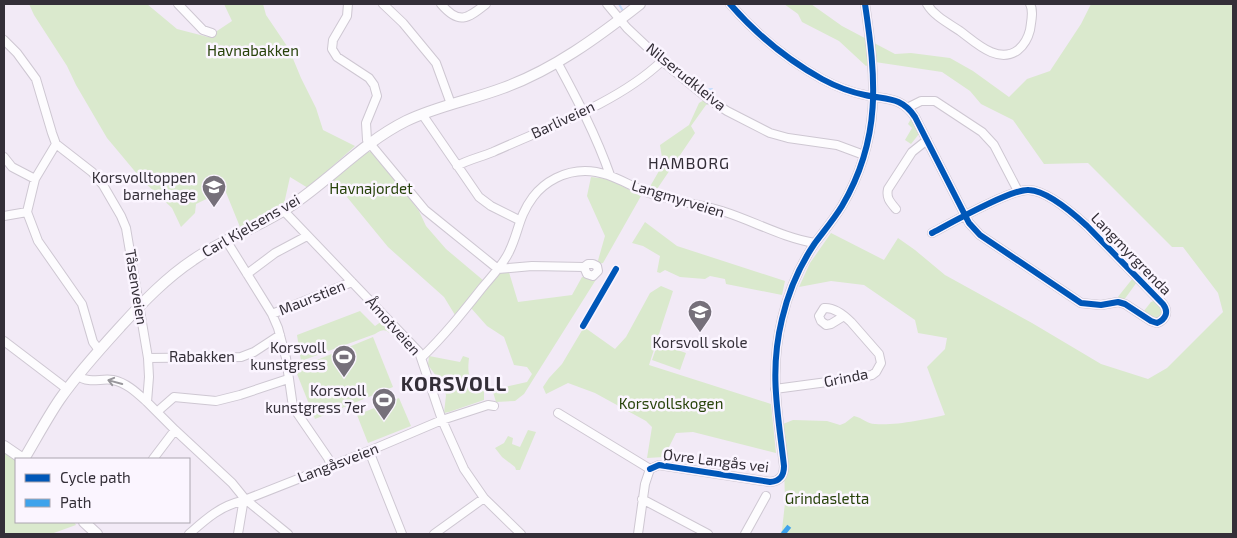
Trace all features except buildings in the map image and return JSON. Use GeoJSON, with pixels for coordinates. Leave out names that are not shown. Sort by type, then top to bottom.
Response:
{"type":"FeatureCollection","features":[{"type":"Feature","properties":{"kind":"main road","name":"Carl Kjelsens vei"},"geometry":{"type":"LineString","coordinates":[[25,458],[67,389],[99,350],[139,306],[181,268],[226,240],[283,210],[393,128],[422,114],[504,88],[531,76],[557,62],[640,4]]}},
{"type":"Feature","properties":{"kind":"main road"},"geometry":{"type":"LineString","coordinates":[[4,446],[22,458]]}},
{"type":"Feature","properties":{"kind":"main road"},"geometry":{"type":"LineString","coordinates":[[85,523],[97,534]]}},
{"type":"Feature","properties":{"kind":"street"},"geometry":{"type":"LineString","coordinates":[[178,4],[203,30],[212,33]]}},
{"type":"Feature","properties":{"kind":"street"},"geometry":{"type":"LineString","coordinates":[[348,4],[347,16],[333,40],[332,48],[339,58],[369,78],[376,90],[375,102],[366,123],[366,134],[370,144],[425,210],[498,269],[532,266],[584,267]]}},
{"type":"Feature","properties":{"kind":"street"},"geometry":{"type":"LineString","coordinates":[[383,4],[436,62],[451,104]]}},
{"type":"Feature","properties":{"kind":"street"},"geometry":{"type":"LineString","coordinates":[[441,4],[456,18],[465,18],[486,4]]}},
{"type":"Feature","properties":{"kind":"street","name":"Nilserudkleiva"},"geometry":{"type":"LineString","coordinates":[[606,4],[662,61],[707,98],[727,111],[770,133],[788,138],[837,145],[864,155]]}},
{"type":"Feature","properties":{"kind":"street"},"geometry":{"type":"LineString","coordinates":[[730,4],[773,48],[794,63],[833,84],[854,92],[892,99],[909,107],[921,101],[935,102],[982,132],[994,145],[1018,191],[932,233]]}},
{"type":"Feature","properties":{"kind":"street"},"geometry":{"type":"LineString","coordinates":[[775,389],[775,358],[782,317],[789,294],[815,243],[842,206],[864,155],[871,125],[874,96],[873,60],[866,4]]}},
{"type":"Feature","properties":{"kind":"street"},"geometry":{"type":"LineString","coordinates":[[927,4],[936,14],[984,48],[1004,55],[1015,52],[1023,45],[1028,35],[1032,12],[1030,4]]}},
{"type":"Feature","properties":{"kind":"street"},"geometry":{"type":"LineString","coordinates":[[4,40],[17,53],[36,79],[56,144],[35,179],[27,212],[38,241],[82,304],[92,342],[99,350]]}},
{"type":"Feature","properties":{"kind":"street","name":"Barliveien"},"geometry":{"type":"LineString","coordinates":[[457,166],[583,111],[622,91],[662,61]]}},
{"type":"Feature","properties":{"kind":"street"},"geometry":{"type":"LineString","coordinates":[[557,62],[603,153],[610,175]]}},
{"type":"Feature","properties":{"kind":"street","name":"Langmyrgrenda"},"geometry":{"type":"LineString","coordinates":[[909,107],[965,216],[980,235],[1082,304],[1101,305],[1118,302],[1125,304],[1151,321],[1157,323],[1164,319],[1166,313],[1164,304],[1088,226],[1074,214],[1039,192],[1029,189],[1018,191]]}},
{"type":"Feature","properties":{"kind":"street"},"geometry":{"type":"LineString","coordinates":[[422,114],[473,190],[484,201],[519,220]]}},
{"type":"Feature","properties":{"kind":"street"},"geometry":{"type":"LineString","coordinates":[[896,209],[889,202],[888,189],[912,152],[927,140]]}},
{"type":"Feature","properties":{"kind":"street","name":"Tåsenveien"},"geometry":{"type":"LineString","coordinates":[[56,144],[98,178],[121,216],[129,241],[148,358],[147,402]]}},
{"type":"Feature","properties":{"kind":"street"},"geometry":{"type":"LineString","coordinates":[[4,157],[12,167],[35,179]]}},
{"type":"Feature","properties":{"kind":"street","name":"Langmyrveien"},"geometry":{"type":"LineString","coordinates":[[422,357],[462,312],[510,252],[524,208],[538,190],[556,177],[570,172],[584,171],[610,175],[633,187],[653,194],[722,211],[796,240],[815,243]]}},
{"type":"Feature","properties":{"kind":"street","name":"Åmotveien"},"geometry":{"type":"LineString","coordinates":[[283,210],[410,341],[422,357],[442,420],[464,469],[484,498],[521,534]]}},
{"type":"Feature","properties":{"kind":"street"},"geometry":{"type":"LineString","coordinates":[[4,216],[27,212]]}},
{"type":"Feature","properties":{"kind":"street"},"geometry":{"type":"LineString","coordinates":[[248,274],[275,253],[307,236]]}},
{"type":"Feature","properties":{"kind":"street"},"geometry":{"type":"LineString","coordinates":[[226,240],[272,314],[286,358],[291,402],[295,412],[331,465]]}},
{"type":"Feature","properties":{"kind":"street","name":"Maurstien"},"geometry":{"type":"LineString","coordinates":[[272,314],[352,282]]}},
{"type":"Feature","properties":{"kind":"street","name":"Grinda"},"geometry":{"type":"LineString","coordinates":[[775,389],[857,378],[876,372],[881,360],[878,351],[844,316]]}},
{"type":"Feature","properties":{"kind":"street","name":"Rabakken"},"geometry":{"type":"LineString","coordinates":[[148,358],[241,357],[254,352],[280,335]]}},
{"type":"Feature","properties":{"kind":"street"},"geometry":{"type":"LineString","coordinates":[[4,341],[67,389]]}},
{"type":"Feature","properties":{"kind":"street"},"geometry":{"type":"LineString","coordinates":[[78,376],[88,380],[114,380],[126,385],[158,411],[175,430],[232,483],[245,499],[288,534]]}},
{"type":"Feature","properties":{"kind":"street"},"geometry":{"type":"LineString","coordinates":[[158,411],[174,397],[216,400],[240,395],[288,379]]}},
{"type":"Feature","properties":{"kind":"street","name":"Øvre Langås vei"},"geometry":{"type":"LineString","coordinates":[[558,413],[650,469],[659,465],[770,482],[780,479],[783,475],[784,466],[775,389]]}},
{"type":"Feature","properties":{"kind":"street","name":"Langåsveien"},"geometry":{"type":"LineString","coordinates":[[188,534],[223,507],[369,451],[442,420],[488,405],[494,406]]}},
{"type":"Feature","properties":{"kind":"street"},"geometry":{"type":"LineString","coordinates":[[154,458],[175,430]]}},
{"type":"Feature","properties":{"kind":"street"},"geometry":{"type":"LineString","coordinates":[[369,451],[402,534]]}},
{"type":"Feature","properties":{"kind":"street"},"geometry":{"type":"LineString","coordinates":[[638,534],[646,477],[650,469]]}},
{"type":"Feature","properties":{"kind":"street"},"geometry":{"type":"LineString","coordinates":[[745,534],[766,496]]}},
{"type":"Feature","properties":{"kind":"street"},"geometry":{"type":"LineString","coordinates":[[434,534],[484,498]]}},
{"type":"Feature","properties":{"kind":"street"},"geometry":{"type":"LineString","coordinates":[[238,534],[245,499]]}},
{"type":"Feature","properties":{"kind":"street"},"geometry":{"type":"LineString","coordinates":[[642,500],[708,534]]}},
{"type":"Feature","properties":{"kind":"green space","name":"Havnabakken"},"geometry":{"type":"Polygon","coordinates":[[[29,4],[147,4],[177,29],[208,37],[232,21],[224,4],[263,4],[266,15],[289,49],[316,108],[323,130],[355,146],[308,188],[290,177],[284,204],[240,227],[225,190],[196,204],[195,213],[181,227],[172,208],[143,181],[107,138],[67,66],[29,4]]]}},
{"type":"Feature","properties":{"kind":"green space","name":"Grindasletta"},"geometry":{"type":"Polygon","coordinates":[[[784,4],[811,4],[842,26],[895,54],[911,53],[950,58],[973,71],[1009,97],[1027,79],[1050,71],[1081,24],[1091,4],[1233,4],[1233,534],[780,534],[785,503],[783,424],[793,420],[827,421],[840,425],[854,416],[872,424],[891,424],[945,415],[927,367],[945,349],[947,338],[918,333],[915,320],[864,285],[831,281],[799,287],[810,263],[831,233],[884,260],[898,238],[945,275],[1101,364],[1148,379],[1167,368],[1223,312],[1218,293],[1183,247],[1172,247],[1088,163],[1044,164],[1013,120],[981,104],[970,91],[942,72],[875,62],[866,66],[839,41],[802,22],[798,14],[784,4]]]}},
{"type":"Feature","properties":{"kind":"green space"},"geometry":{"type":"Polygon","coordinates":[[[704,100],[709,104],[706,105],[691,126],[695,133],[655,192],[648,190],[663,164],[660,145],[689,125],[699,103],[704,100]]]}},
{"type":"Feature","properties":{"kind":"green space"},"geometry":{"type":"Polygon","coordinates":[[[912,117],[919,134],[911,144],[905,140],[912,128],[908,124],[912,117]]]}},
{"type":"Feature","properties":{"kind":"green space","name":"Havnajordet"},"geometry":{"type":"Polygon","coordinates":[[[367,152],[374,152],[419,211],[426,226],[446,249],[484,281],[455,315],[444,297],[388,247],[333,180],[367,152]]]}},
{"type":"Feature","properties":{"kind":"green space"},"geometry":{"type":"Polygon","coordinates":[[[591,177],[609,179],[641,196],[603,263],[597,264],[605,236],[587,196],[591,177]]]}},
{"type":"Feature","properties":{"kind":"green space"},"geometry":{"type":"Polygon","coordinates":[[[645,222],[677,246],[785,281],[782,295],[726,284],[725,279],[710,276],[705,279],[680,277],[665,270],[660,273],[657,272],[660,256],[643,246],[632,243],[645,222]]]}},
{"type":"Feature","properties":{"kind":"green space"},"geometry":{"type":"Polygon","coordinates":[[[508,269],[518,302],[572,295],[582,277],[597,278],[524,394],[515,401],[496,402],[493,392],[527,382],[532,374],[527,367],[514,365],[504,337],[487,326],[471,308],[498,274],[508,269]]]}},
{"type":"Feature","properties":{"kind":"green space"},"geometry":{"type":"Polygon","coordinates":[[[1133,278],[1137,282],[1124,300],[1117,298],[1133,278]]]}},
{"type":"Feature","properties":{"kind":"green space","name":"Korsvollskogen"},"geometry":{"type":"Polygon","coordinates":[[[661,286],[673,291],[649,365],[771,404],[776,453],[693,432],[676,433],[664,457],[647,458],[652,427],[646,421],[595,393],[568,383],[546,394],[543,387],[562,364],[584,327],[615,349],[626,337],[650,293],[661,286]]]}},
{"type":"Feature","properties":{"kind":"green space"},"geometry":{"type":"Polygon","coordinates":[[[1156,300],[1163,310],[1162,316],[1154,318],[1143,312],[1151,302],[1156,300]]]}},
{"type":"Feature","properties":{"kind":"green space"},"geometry":{"type":"Polygon","coordinates":[[[360,311],[375,326],[385,319],[401,335],[396,338],[384,330],[301,361],[297,335],[360,311]]]}},
{"type":"Feature","properties":{"kind":"green space","name":"Korsvoll kunstgress"},"geometry":{"type":"Polygon","coordinates":[[[373,337],[393,387],[315,419],[295,369],[373,337]]]}},
{"type":"Feature","properties":{"kind":"green space"},"geometry":{"type":"Polygon","coordinates":[[[658,343],[686,353],[680,370],[652,360],[658,343]]]}},
{"type":"Feature","properties":{"kind":"green space"},"geometry":{"type":"Polygon","coordinates":[[[429,356],[460,362],[463,356],[469,358],[468,369],[470,377],[484,391],[484,400],[444,413],[446,395],[442,384],[428,365],[429,356]]]}},
{"type":"Feature","properties":{"kind":"green space","name":"Korsvoll kunstgress 7er"},"geometry":{"type":"Polygon","coordinates":[[[399,398],[411,426],[368,443],[357,415],[399,398]]]}},
{"type":"Feature","properties":{"kind":"green space"},"geometry":{"type":"Polygon","coordinates":[[[528,430],[536,432],[520,470],[516,470],[495,448],[504,443],[508,436],[513,438],[512,444],[520,447],[528,430]]]}},
{"type":"Feature","properties":{"kind":"green space"},"geometry":{"type":"Polygon","coordinates":[[[4,452],[15,460],[15,523],[75,523],[76,525],[51,534],[4,534],[4,452]]]}},
{"type":"Feature","properties":{"kind":"waterway"},"geometry":{"type":"LineString","coordinates":[[619,4],[623,11]]}},
{"type":"Feature","properties":{"kind":"waterway"},"geometry":{"type":"LineString","coordinates":[[668,61],[675,67]]}},
{"type":"Feature","properties":{"kind":"waterway"},"geometry":{"type":"LineString","coordinates":[[702,90],[712,89]]}},
{"type":"Feature","properties":{"kind":"marked path"},"geometry":{"type":"LineString","coordinates":[[783,534],[791,524]]}},
{"type":"Feature","properties":{"kind":"cycle path"},"geometry":{"type":"LineString","coordinates":[[730,4],[773,46],[827,82],[859,94],[899,102],[910,110],[915,117],[969,223],[980,235],[1081,303],[1101,305],[1118,302],[1125,304],[1157,323],[1166,315],[1163,304],[1087,226],[1060,204],[1036,191],[1021,191],[1009,195],[981,207],[966,215],[952,222],[932,233]]}},
{"type":"Feature","properties":{"kind":"cycle path"},"geometry":{"type":"LineString","coordinates":[[650,469],[659,465],[770,482],[779,479],[783,473],[784,466],[775,375],[778,338],[782,319],[795,280],[815,243],[842,206],[855,181],[864,156],[870,132],[873,107],[872,57],[865,4]]}},
{"type":"Feature","properties":{"kind":"cycle path"},"geometry":{"type":"LineString","coordinates":[[583,326],[616,269]]}},
{"type":"Feature","properties":{"kind":"place","name":"Korsvolltoppen barnehage"},"geometry":{"type":"Point","coordinates":[214,208]}},
{"type":"Feature","properties":{"kind":"place","name":"Korsvoll skole"},"geometry":{"type":"Point","coordinates":[700,333]}},
{"type":"Feature","properties":{"kind":"place","name":"Korsvoll kunstgress"},"geometry":{"type":"Point","coordinates":[344,378]}},
{"type":"Feature","properties":{"kind":"place","name":"Korsvoll kunstgress 7er"},"geometry":{"type":"Point","coordinates":[384,421]}},
{"type":"Feature","properties":{"kind":"district","name":"HAMBORG"},"geometry":{"type":"Point","coordinates":[689,163]}},
{"type":"Feature","properties":{"kind":"district","name":"KORSVOLL"},"geometry":{"type":"Point","coordinates":[454,384]}}]}
